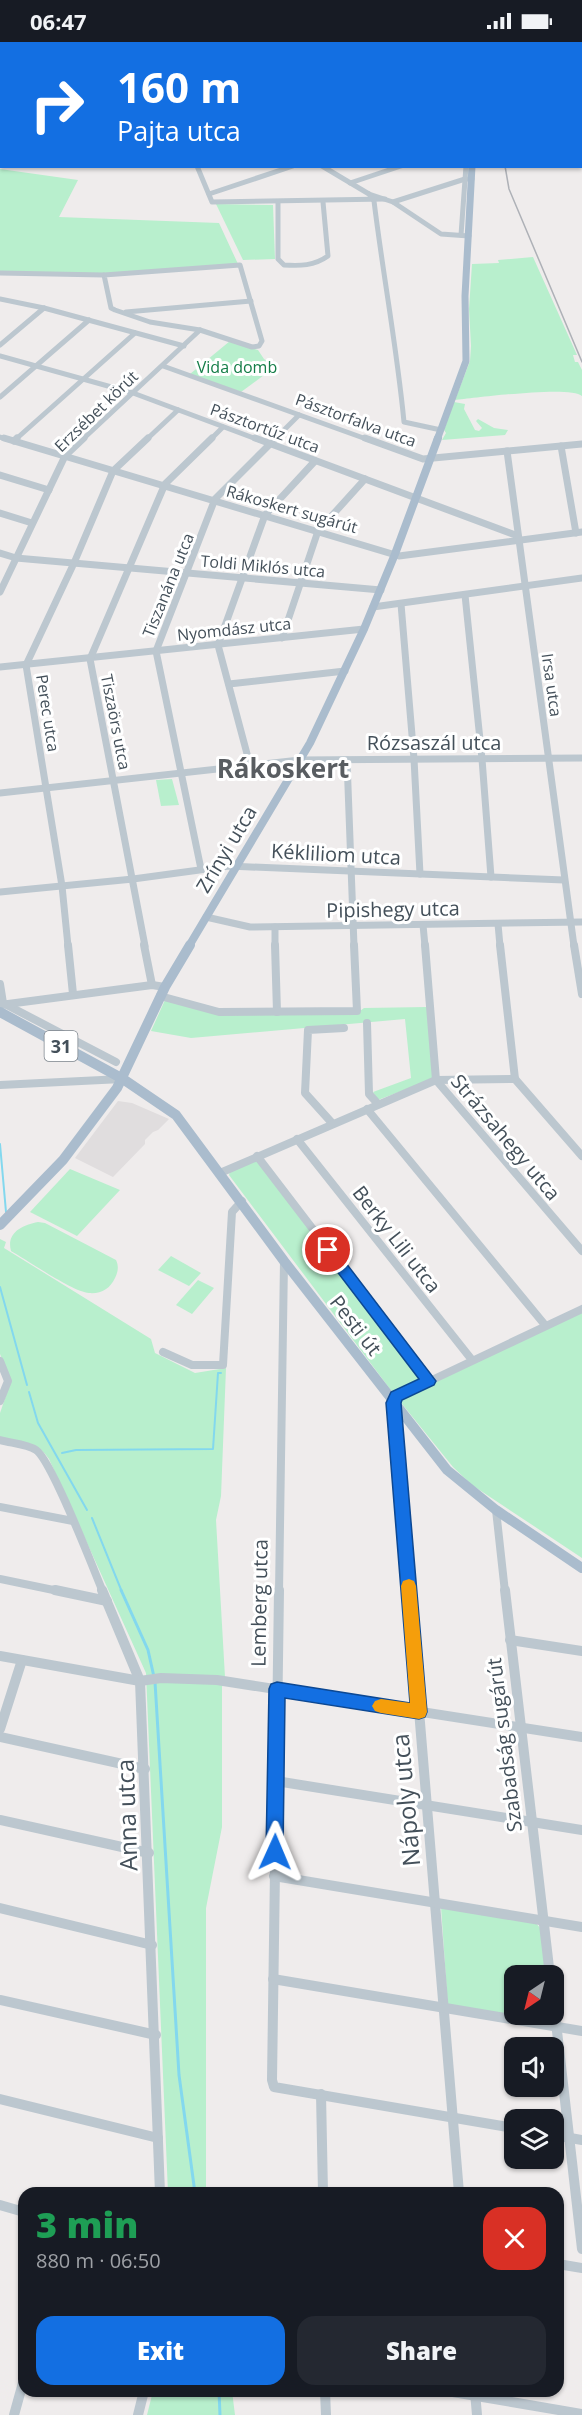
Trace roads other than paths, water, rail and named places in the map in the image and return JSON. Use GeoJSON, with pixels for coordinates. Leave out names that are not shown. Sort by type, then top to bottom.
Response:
{"type":"FeatureCollection","features":[{"type":"Feature","properties":{"kind":"main road","name":"Zrínyi utca"},"geometry":{"type":"LineString","coordinates":[[0,1225],[71,1150],[123,1079],[163,992],[300,760],[364,629],[395,554],[467,355],[465,235],[472,168]]}},
{"type":"Feature","properties":{"kind":"main road","name":"Pesti út"},"geometry":{"type":"LineString","coordinates":[[1,1007],[123,1079],[176,1115],[284,1261],[447,1470],[496,1510],[582,1568]]}},
{"type":"Feature","properties":{"kind":"street"},"geometry":{"type":"LineString","coordinates":[[198,168],[212,202],[385,200]]}},
{"type":"Feature","properties":{"kind":"street"},"geometry":{"type":"LineString","coordinates":[[209,194],[287,168]]}},
{"type":"Feature","properties":{"kind":"street"},"geometry":{"type":"LineString","coordinates":[[325,168],[369,194],[393,202],[441,234],[465,235]]}},
{"type":"Feature","properties":{"kind":"street"},"geometry":{"type":"LineString","coordinates":[[350,183],[395,168]]}},
{"type":"Feature","properties":{"kind":"street"},"geometry":{"type":"LineString","coordinates":[[393,202],[469,179],[466,168]]}},
{"type":"Feature","properties":{"kind":"street"},"geometry":{"type":"LineString","coordinates":[[369,194],[374,201],[386,296],[398,359],[404,422],[441,430]]}},
{"type":"Feature","properties":{"kind":"street"},"geometry":{"type":"LineString","coordinates":[[278,202],[278,259],[284,265],[306,266],[322,261],[328,256],[323,202]]}},
{"type":"Feature","properties":{"kind":"street"},"geometry":{"type":"LineString","coordinates":[[0,273],[104,275],[240,265],[262,342],[252,347],[200,330],[150,322],[111,308],[104,275]]}},
{"type":"Feature","properties":{"kind":"street"},"geometry":{"type":"LineString","coordinates":[[0,299],[44,308],[184,346]]}},
{"type":"Feature","properties":{"kind":"street"},"geometry":{"type":"LineString","coordinates":[[123,313],[251,302]]}},
{"type":"Feature","properties":{"kind":"street"},"geometry":{"type":"LineString","coordinates":[[0,345],[44,308]]}},
{"type":"Feature","properties":{"kind":"street"},"geometry":{"type":"LineString","coordinates":[[0,397],[89,320]]}},
{"type":"Feature","properties":{"kind":"street","name":"Erzsébet körút"},"geometry":{"type":"LineString","coordinates":[[0,592],[64,456],[200,330]]}},
{"type":"Feature","properties":{"kind":"street"},"geometry":{"type":"LineString","coordinates":[[14,441],[135,333]]}},
{"type":"Feature","properties":{"kind":"street","name":"Pásztortűz utca"},"geometry":{"type":"LineString","coordinates":[[0,356],[132,393],[416,497],[518,538]]}},
{"type":"Feature","properties":{"kind":"street","name":"Pásztorfalva utca"},"geometry":{"type":"LineString","coordinates":[[163,366],[423,459],[582,444]]}},
{"type":"Feature","properties":{"kind":"street","name":"Perec utca"},"geometry":{"type":"LineString","coordinates":[[73,994],[62,886],[26,665],[74,563],[113,471],[178,410]]}},
{"type":"Feature","properties":{"kind":"street","name":"Tiszanána utca"},"geometry":{"type":"LineString","coordinates":[[201,869],[156,651],[188,573],[214,500],[299,414]]}},
{"type":"Feature","properties":{"kind":"street","name":"Tiszaörs utca"},"geometry":{"type":"LineString","coordinates":[[152,986],[90,659],[165,486],[223,427]]}},
{"type":"Feature","properties":{"kind":"street","name":"Rákoskert sugárút"},"geometry":{"type":"LineString","coordinates":[[0,437],[403,556],[518,538],[579,532]]}},
{"type":"Feature","properties":{"kind":"street"},"geometry":{"type":"LineString","coordinates":[[561,446],[579,532]]}},
{"type":"Feature","properties":{"kind":"street","name":"Irsa utca"},"geometry":{"type":"LineString","coordinates":[[507,451],[564,880],[582,994]]}},
{"type":"Feature","properties":{"kind":"street"},"geometry":{"type":"LineString","coordinates":[[250,765],[218,645],[265,515],[315,461]]}},
{"type":"Feature","properties":{"kind":"street"},"geometry":{"type":"LineString","coordinates":[[0,475],[49,490]]}},
{"type":"Feature","properties":{"kind":"street"},"geometry":{"type":"LineString","coordinates":[[282,638],[318,531],[364,479]]}},
{"type":"Feature","properties":{"kind":"street"},"geometry":{"type":"LineString","coordinates":[[0,513],[32,523]]}},
{"type":"Feature","properties":{"kind":"street","name":"Toldi Miklós utca"},"geometry":{"type":"LineString","coordinates":[[0,553],[16,558],[381,590]]}},
{"type":"Feature","properties":{"kind":"street"},"geometry":{"type":"LineString","coordinates":[[373,608],[582,578]]}},
{"type":"Feature","properties":{"kind":"street"},"geometry":{"type":"LineString","coordinates":[[465,595],[482,759],[491,877]]}},
{"type":"Feature","properties":{"kind":"street"},"geometry":{"type":"LineString","coordinates":[[401,604],[414,759],[420,874]]}},
{"type":"Feature","properties":{"kind":"street","name":"Nyomdász utca"},"geometry":{"type":"LineString","coordinates":[[0,667],[364,629]]}},
{"type":"Feature","properties":{"kind":"street"},"geometry":{"type":"LineString","coordinates":[[229,684],[345,671]]}},
{"type":"Feature","properties":{"kind":"street","name":"Rózsaszál utca"},"geometry":{"type":"LineString","coordinates":[[0,793],[300,760],[582,758]]}},
{"type":"Feature","properties":{"kind":"street"},"geometry":{"type":"LineString","coordinates":[[1,1007],[73,994],[152,986],[219,1012],[357,1011],[347,760]]}},
{"type":"Feature","properties":{"kind":"street","name":"Kékliliom utca"},"geometry":{"type":"LineString","coordinates":[[0,892],[237,866],[564,880]]}},
{"type":"Feature","properties":{"kind":"street","name":"Pipishegy utca"},"geometry":{"type":"LineString","coordinates":[[206,917],[243,926],[275,927],[582,922]]}},
{"type":"Feature","properties":{"kind":"street"},"geometry":{"type":"LineString","coordinates":[[498,924],[516,1079],[582,1156]]}},
{"type":"Feature","properties":{"kind":"street","name":"Strázsahegy utca"},"geometry":{"type":"LineString","coordinates":[[423,925],[436,1080],[582,1251]]}},
{"type":"Feature","properties":{"kind":"street"},"geometry":{"type":"LineString","coordinates":[[275,927],[277,1012]]}},
{"type":"Feature","properties":{"kind":"street"},"geometry":{"type":"LineString","coordinates":[[0,984],[1,1007]]}},
{"type":"Feature","properties":{"kind":"street"},"geometry":{"type":"LineString","coordinates":[[1,1007],[116,1062]]}},
{"type":"Feature","properties":{"kind":"street"},"geometry":{"type":"LineString","coordinates":[[366,1023],[369,1094],[378,1104]]}},
{"type":"Feature","properties":{"kind":"street"},"geometry":{"type":"LineString","coordinates":[[332,1123],[305,1093],[308,1030],[344,1028]]}},
{"type":"Feature","properties":{"kind":"street"},"geometry":{"type":"LineString","coordinates":[[0,1085],[123,1079]]}},
{"type":"Feature","properties":{"kind":"street"},"geometry":{"type":"LineString","coordinates":[[220,1173],[436,1080],[516,1079]]}},
{"type":"Feature","properties":{"kind":"street"},"geometry":{"type":"LineString","coordinates":[[367,1109],[545,1325]]}},
{"type":"Feature","properties":{"kind":"street","name":"Berky Lili utca"},"geometry":{"type":"LineString","coordinates":[[297,1138],[472,1360]]}},
{"type":"Feature","properties":{"kind":"street"},"geometry":{"type":"LineString","coordinates":[[257,1156],[429,1381]]}},
{"type":"Feature","properties":{"kind":"street"},"geometry":{"type":"LineString","coordinates":[[163,1352],[189,1365],[202,1368],[223,1365],[232,1212],[242,1202]]}},
{"type":"Feature","properties":{"kind":"street","name":"Lemberg utca"},"geometry":{"type":"LineString","coordinates":[[284,1261],[272,2080],[274,2087],[282,2091],[321,2094]]}},
{"type":"Feature","properties":{"kind":"street"},"geometry":{"type":"LineString","coordinates":[[394,1403],[396,1397],[582,1309]]}},
{"type":"Feature","properties":{"kind":"street"},"geometry":{"type":"LineString","coordinates":[[0,1360],[8,1381],[0,1401]]}},
{"type":"Feature","properties":{"kind":"street","name":"Nápoly utca"},"geometry":{"type":"LineString","coordinates":[[394,1403],[459,2187]]}},
{"type":"Feature","properties":{"kind":"street","name":"Anna utca"},"geometry":{"type":"LineString","coordinates":[[0,1440],[35,1449],[42,1456],[73,1521],[142,1681],[160,2187]]}},
{"type":"Feature","properties":{"kind":"street"},"geometry":{"type":"LineString","coordinates":[[0,1507],[73,1521]]}},
{"type":"Feature","properties":{"kind":"street","name":"Szabadság sugárút"},"geometry":{"type":"LineString","coordinates":[[496,1510],[549,1965]]}},
{"type":"Feature","properties":{"kind":"street"},"geometry":{"type":"LineString","coordinates":[[0,1579],[107,1601]]}},
{"type":"Feature","properties":{"kind":"street"},"geometry":{"type":"LineString","coordinates":[[510,1640],[582,1651]]}},
{"type":"Feature","properties":{"kind":"street"},"geometry":{"type":"LineString","coordinates":[[0,1656],[142,1681],[161,1678],[217,1680],[582,1737]]}},
{"type":"Feature","properties":{"kind":"street"},"geometry":{"type":"LineString","coordinates":[[0,1729],[22,1660]]}},
{"type":"Feature","properties":{"kind":"street"},"geometry":{"type":"LineString","coordinates":[[0,1737],[146,1769]]}},
{"type":"Feature","properties":{"kind":"street"},"geometry":{"type":"LineString","coordinates":[[276,1781],[582,1830]]}},
{"type":"Feature","properties":{"kind":"street"},"geometry":{"type":"LineString","coordinates":[[0,1820],[149,1853]]}},
{"type":"Feature","properties":{"kind":"street"},"geometry":{"type":"LineString","coordinates":[[274,1876],[582,1927]]}},
{"type":"Feature","properties":{"kind":"street"},"geometry":{"type":"LineString","coordinates":[[0,1908],[152,1945]]}},
{"type":"Feature","properties":{"kind":"street"},"geometry":{"type":"LineString","coordinates":[[273,1979],[504,2016]]}},
{"type":"Feature","properties":{"kind":"street"},"geometry":{"type":"LineString","coordinates":[[0,2000],[156,2035]]}},
{"type":"Feature","properties":{"kind":"street"},"geometry":{"type":"LineString","coordinates":[[551,2025],[582,2031]]}},
{"type":"Feature","properties":{"kind":"street"},"geometry":{"type":"LineString","coordinates":[[556,2026],[582,2249]]}},
{"type":"Feature","properties":{"kind":"street"},"geometry":{"type":"LineString","coordinates":[[323,2187],[321,2094],[504,2126]]}},
{"type":"Feature","properties":{"kind":"street"},"geometry":{"type":"LineString","coordinates":[[0,2099],[158,2138]]}},
{"type":"Feature","properties":{"kind":"street"},"geometry":{"type":"LineString","coordinates":[[564,2137],[582,2140]]}},
{"type":"Feature","properties":{"kind":"street"},"geometry":{"type":"LineString","coordinates":[[0,2205],[18,2210]]}},
{"type":"Feature","properties":{"kind":"street"},"geometry":{"type":"LineString","coordinates":[[564,2265],[582,2268]]}},
{"type":"Feature","properties":{"kind":"street"},"geometry":{"type":"LineString","coordinates":[[14,2415],[19,2397]]}},
{"type":"Feature","properties":{"kind":"street"},"geometry":{"type":"LineString","coordinates":[[138,2415],[142,2397]]}},
{"type":"Feature","properties":{"kind":"street"},"geometry":{"type":"LineString","coordinates":[[325,2397],[326,2415]]}},
{"type":"Feature","properties":{"kind":"street"},"geometry":{"type":"LineString","coordinates":[[475,2397],[477,2415]]}},
{"type":"Feature","properties":{"kind":"street"},"geometry":{"type":"LineString","coordinates":[[495,2397],[582,2414]]}},
{"type":"Feature","properties":{"kind":"waterway"},"geometry":{"type":"LineString","coordinates":[[0,1144],[6,1212]]}},
{"type":"Feature","properties":{"kind":"waterway"},"geometry":{"type":"LineString","coordinates":[[0,1287],[27,1385]]}},
{"type":"Feature","properties":{"kind":"waterway"},"geometry":{"type":"LineString","coordinates":[[62,1453],[76,1450],[213,1449],[218,1373],[221,1373]]}},
{"type":"Feature","properties":{"kind":"waterway"},"geometry":{"type":"LineString","coordinates":[[29,1392],[38,1423],[87,1510]]}},
{"type":"Feature","properties":{"kind":"waterway"},"geometry":{"type":"LineString","coordinates":[[92,1518],[122,1592]]}},
{"type":"Feature","properties":{"kind":"waterway"},"geometry":{"type":"LineString","coordinates":[[121,1590],[148,1650],[154,1677]]}},
{"type":"Feature","properties":{"kind":"waterway"},"geometry":{"type":"LineString","coordinates":[[155,1682],[179,2075],[194,2187]]}},
{"type":"Feature","properties":{"kind":"waterway"},"geometry":{"type":"LineString","coordinates":[[219,2397],[220,2415]]}},
{"type":"Feature","properties":{"kind":"railway"},"geometry":{"type":"LineString","coordinates":[[505,168],[509,189],[582,362]]}},
{"type":"Feature","properties":{"kind":"district","name":"Rákoskert"},"geometry":{"type":"Point","coordinates":[283,768]}},
{"type":"Feature","properties":{"kind":"park label","name":"Vida domb"},"geometry":{"type":"Point","coordinates":[237,367]}}]}
